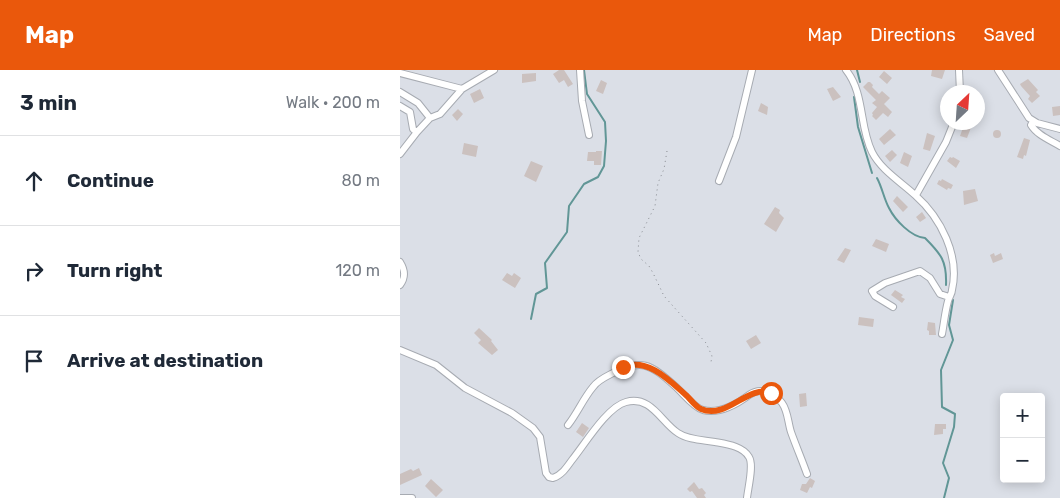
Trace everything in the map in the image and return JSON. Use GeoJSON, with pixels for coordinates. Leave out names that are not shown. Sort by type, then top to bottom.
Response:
{"type":"FeatureCollection","features":[{"type":"Feature","properties":{"kind":"street"},"geometry":{"type":"LineString","coordinates":[[400,154],[430,118],[440,114],[462,89],[494,70]]}},
{"type":"Feature","properties":{"kind":"street"},"geometry":{"type":"LineString","coordinates":[[580,70],[582,101],[589,135]]}},
{"type":"Feature","properties":{"kind":"street"},"geometry":{"type":"LineString","coordinates":[[719,181],[736,137],[752,70]]}},
{"type":"Feature","properties":{"kind":"street"},"geometry":{"type":"LineString","coordinates":[[846,70],[856,84],[867,139],[875,157],[916,196],[934,218],[950,248],[954,276],[942,334]]}},
{"type":"Feature","properties":{"kind":"street"},"geometry":{"type":"LineString","coordinates":[[959,70],[960,85]]}},
{"type":"Feature","properties":{"kind":"street"},"geometry":{"type":"LineString","coordinates":[[998,70],[1030,118],[1037,123],[1060,129]]}},
{"type":"Feature","properties":{"kind":"street"},"geometry":{"type":"LineString","coordinates":[[400,73],[462,89]]}},
{"type":"Feature","properties":{"kind":"street"},"geometry":{"type":"LineString","coordinates":[[400,92],[418,103],[430,118]]}},
{"type":"Feature","properties":{"kind":"street"},"geometry":{"type":"LineString","coordinates":[[400,106],[410,112],[413,129],[417,132]]}},
{"type":"Feature","properties":{"kind":"street"},"geometry":{"type":"LineString","coordinates":[[1033,120],[1032,128],[1043,137],[1060,146]]}},
{"type":"Feature","properties":{"kind":"street"},"geometry":{"type":"LineString","coordinates":[[916,196],[951,130]]}},
{"type":"Feature","properties":{"kind":"street"},"geometry":{"type":"LineString","coordinates":[[400,262],[404,268],[404,276],[400,285]]}},
{"type":"Feature","properties":{"kind":"street"},"geometry":{"type":"LineString","coordinates":[[893,306],[875,296],[872,292],[885,283],[920,271],[930,278],[940,294],[949,297]]}},
{"type":"Feature","properties":{"kind":"street"},"geometry":{"type":"LineString","coordinates":[[400,350],[436,365],[465,388],[512,413],[533,428],[540,437],[546,473],[550,477],[553,478],[563,472],[591,437],[602,419],[620,405],[632,401],[650,406],[662,415],[672,428],[684,436],[726,444],[746,452],[752,463],[747,498]]}},
{"type":"Feature","properties":{"kind":"street"},"geometry":{"type":"LineString","coordinates":[[568,425],[579,412],[597,382],[627,366],[645,366],[658,372],[702,409],[709,411],[731,406],[756,392],[771,393],[780,400],[784,407],[807,474]]}},
{"type":"Feature","properties":{"kind":"street"},"geometry":{"type":"LineString","coordinates":[[400,498],[412,498]]}},
{"type":"Feature","properties":{"kind":"path"},"geometry":{"type":"LineString","coordinates":[[667,152],[664,169],[658,183],[655,206],[639,238],[638,252],[641,259],[653,273],[664,296],[706,343],[712,356],[711,362]]}},
{"type":"Feature","properties":{"kind":"building"},"geometry":{"type":"Polygon","coordinates":[[[559,70],[564,70],[573,84],[568,87],[564,80],[559,83],[553,74],[559,70]]]}},
{"type":"Feature","properties":{"kind":"building"},"geometry":{"type":"Polygon","coordinates":[[[932,70],[945,70],[942,79],[931,76],[932,70]]]}},
{"type":"Feature","properties":{"kind":"building"},"geometry":{"type":"Polygon","coordinates":[[[884,71],[892,78],[887,84],[879,77],[884,71]]]}},
{"type":"Feature","properties":{"kind":"building"},"geometry":{"type":"Polygon","coordinates":[[[536,73],[536,81],[522,83],[522,74],[536,73]]]}},
{"type":"Feature","properties":{"kind":"building"},"geometry":{"type":"Polygon","coordinates":[[[1028,79],[1038,90],[1036,92],[1040,96],[1032,103],[1028,99],[1030,96],[1020,84],[1028,79]]]}},
{"type":"Feature","properties":{"kind":"building"},"geometry":{"type":"Polygon","coordinates":[[[601,80],[607,83],[603,94],[596,91],[601,80]]]}},
{"type":"Feature","properties":{"kind":"building"},"geometry":{"type":"Polygon","coordinates":[[[868,82],[873,85],[872,87],[879,94],[882,91],[890,98],[884,104],[892,112],[888,117],[883,113],[876,120],[872,116],[877,107],[872,103],[876,100],[863,87],[868,82]]]}},
{"type":"Feature","properties":{"kind":"building"},"geometry":{"type":"Polygon","coordinates":[[[833,87],[841,97],[833,101],[827,89],[833,87]]]}},
{"type":"Feature","properties":{"kind":"building"},"geometry":{"type":"Polygon","coordinates":[[[480,89],[484,98],[474,103],[470,94],[480,89]]]}},
{"type":"Feature","properties":{"kind":"building"},"geometry":{"type":"Polygon","coordinates":[[[761,103],[768,107],[767,115],[758,111],[761,103]]]}},
{"type":"Feature","properties":{"kind":"building"},"geometry":{"type":"Polygon","coordinates":[[[1060,106],[1060,115],[1053,116],[1052,107],[1060,106]]]}},
{"type":"Feature","properties":{"kind":"building"},"geometry":{"type":"Polygon","coordinates":[[[458,109],[463,114],[457,121],[452,115],[458,109]]]}},
{"type":"Feature","properties":{"kind":"building"},"geometry":{"type":"Polygon","coordinates":[[[890,129],[896,135],[884,145],[879,139],[890,129]]]}},
{"type":"Feature","properties":{"kind":"building"},"geometry":{"type":"Polygon","coordinates":[[[962,130],[970,130],[967,138],[960,136],[962,130]]]}},
{"type":"Feature","properties":{"kind":"building"},"geometry":{"type":"Polygon","coordinates":[[[997,130],[1001,134],[997,138],[993,134],[997,130]]]}},
{"type":"Feature","properties":{"kind":"building"},"geometry":{"type":"Polygon","coordinates":[[[927,133],[935,136],[930,151],[923,149],[927,133]]]}},
{"type":"Feature","properties":{"kind":"building"},"geometry":{"type":"Polygon","coordinates":[[[1024,138],[1030,140],[1026,156],[1024,155],[1023,159],[1017,157],[1024,138]]]}},
{"type":"Feature","properties":{"kind":"building"},"geometry":{"type":"Polygon","coordinates":[[[464,143],[478,146],[476,157],[462,154],[464,143]]]}},
{"type":"Feature","properties":{"kind":"building"},"geometry":{"type":"Polygon","coordinates":[[[892,150],[897,155],[890,162],[885,156],[892,150]]]}},
{"type":"Feature","properties":{"kind":"building"},"geometry":{"type":"Polygon","coordinates":[[[602,151],[601,165],[594,165],[594,161],[587,161],[588,152],[602,151]]]}},
{"type":"Feature","properties":{"kind":"building"},"geometry":{"type":"Polygon","coordinates":[[[904,152],[912,156],[908,167],[900,163],[904,152]]]}},
{"type":"Feature","properties":{"kind":"building"},"geometry":{"type":"Polygon","coordinates":[[[950,157],[960,161],[956,168],[947,161],[950,157]]]}},
{"type":"Feature","properties":{"kind":"building"},"geometry":{"type":"Polygon","coordinates":[[[531,161],[543,166],[536,182],[524,176],[531,161]]]}},
{"type":"Feature","properties":{"kind":"building"},"geometry":{"type":"Polygon","coordinates":[[[942,179],[953,185],[951,189],[948,188],[947,190],[937,184],[942,179]]]}},
{"type":"Feature","properties":{"kind":"building"},"geometry":{"type":"Polygon","coordinates":[[[975,189],[978,201],[964,205],[963,191],[975,189]]]}},
{"type":"Feature","properties":{"kind":"building"},"geometry":{"type":"Polygon","coordinates":[[[897,196],[908,207],[903,212],[893,201],[897,196]]]}},
{"type":"Feature","properties":{"kind":"building"},"geometry":{"type":"Polygon","coordinates":[[[775,207],[780,210],[779,213],[784,218],[776,232],[764,224],[775,207]]]}},
{"type":"Feature","properties":{"kind":"building"},"geometry":{"type":"Polygon","coordinates":[[[922,212],[926,218],[920,222],[916,217],[922,212]]]}},
{"type":"Feature","properties":{"kind":"building"},"geometry":{"type":"Polygon","coordinates":[[[876,239],[889,244],[886,252],[872,246],[876,239]]]}},
{"type":"Feature","properties":{"kind":"building"},"geometry":{"type":"Polygon","coordinates":[[[845,248],[851,250],[844,263],[837,260],[845,248]]]}},
{"type":"Feature","properties":{"kind":"building"},"geometry":{"type":"Polygon","coordinates":[[[994,253],[995,256],[1001,253],[1003,259],[993,263],[990,255],[994,253]]]}},
{"type":"Feature","properties":{"kind":"building"},"geometry":{"type":"Polygon","coordinates":[[[507,273],[512,276],[514,273],[521,278],[515,288],[502,280],[507,273]]]}},
{"type":"Feature","properties":{"kind":"building"},"geometry":{"type":"Polygon","coordinates":[[[895,290],[903,295],[901,297],[905,299],[902,303],[891,295],[895,290]]]}},
{"type":"Feature","properties":{"kind":"building"},"geometry":{"type":"Polygon","coordinates":[[[859,317],[874,319],[873,327],[858,325],[859,317]]]}},
{"type":"Feature","properties":{"kind":"building"},"geometry":{"type":"Polygon","coordinates":[[[928,322],[935,323],[936,335],[929,335],[927,330],[928,322]]]}},
{"type":"Feature","properties":{"kind":"building"},"geometry":{"type":"Polygon","coordinates":[[[479,328],[492,340],[498,350],[492,355],[478,343],[481,340],[474,333],[479,328]]]}},
{"type":"Feature","properties":{"kind":"building"},"geometry":{"type":"Polygon","coordinates":[[[756,335],[761,343],[751,349],[746,341],[756,335]]]}},
{"type":"Feature","properties":{"kind":"building"},"geometry":{"type":"Polygon","coordinates":[[[806,393],[807,406],[800,407],[799,394],[806,393]]]}},
{"type":"Feature","properties":{"kind":"building"},"geometry":{"type":"Polygon","coordinates":[[[582,423],[589,428],[583,437],[576,432],[582,423]]]}},
{"type":"Feature","properties":{"kind":"building"},"geometry":{"type":"Polygon","coordinates":[[[935,424],[946,424],[943,434],[934,435],[935,424]]]}},
{"type":"Feature","properties":{"kind":"building"},"geometry":{"type":"Polygon","coordinates":[[[419,468],[422,475],[400,485],[400,474],[419,468]]]}},
{"type":"Feature","properties":{"kind":"building"},"geometry":{"type":"Polygon","coordinates":[[[810,478],[815,481],[812,488],[810,487],[807,493],[800,490],[802,484],[806,484],[810,478]]]}},
{"type":"Feature","properties":{"kind":"building"},"geometry":{"type":"Polygon","coordinates":[[[431,479],[443,490],[436,497],[425,486],[431,479]]]}},
{"type":"Feature","properties":{"kind":"building"},"geometry":{"type":"Polygon","coordinates":[[[694,482],[699,489],[702,488],[706,493],[704,495],[706,498],[697,498],[692,491],[690,492],[687,489],[694,482]]]}},
{"type":"Feature","properties":{"kind":"waterway"},"geometry":{"type":"LineString","coordinates":[[531,319],[536,294],[547,288],[545,263],[567,232],[569,206],[584,184],[598,177],[604,166],[605,122],[587,94],[584,70]]}},
{"type":"Feature","properties":{"kind":"waterway"},"geometry":{"type":"LineString","coordinates":[[857,70],[860,82]]}},
{"type":"Feature","properties":{"kind":"waterway"},"geometry":{"type":"LineString","coordinates":[[854,97],[858,127],[872,173]]}},
{"type":"Feature","properties":{"kind":"waterway"},"geometry":{"type":"LineString","coordinates":[[877,178],[887,204],[895,218],[914,235],[925,238],[942,258],[946,285]]}},
{"type":"Feature","properties":{"kind":"waterway"},"geometry":{"type":"LineString","coordinates":[[944,498],[949,478],[943,463],[954,427],[955,414],[942,407],[941,370],[953,340],[949,325],[953,300]]}},
{"type":"Feature","properties":{"kind":"route"},"geometry":{"type":"LineString","coordinates":[[623,367],[631,365],[645,366],[658,372],[699,408],[709,411],[731,406],[756,392],[765,391],[771,393]]}}]}
